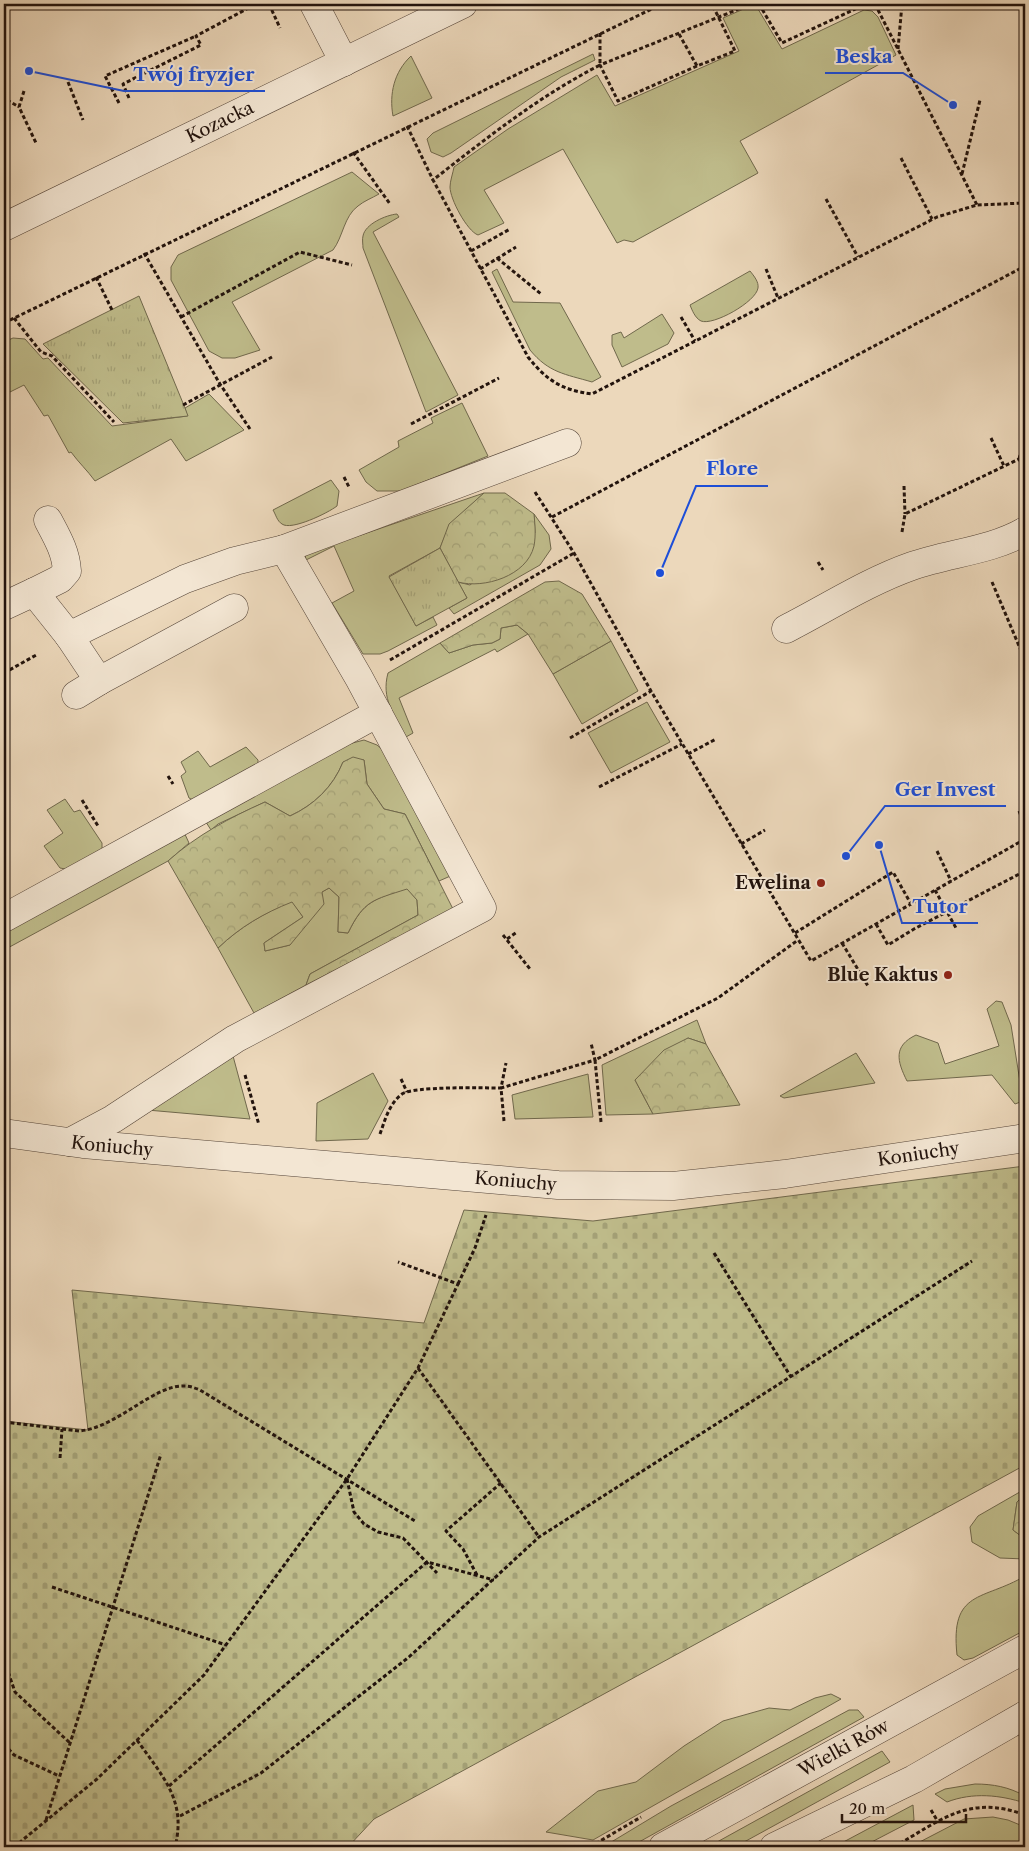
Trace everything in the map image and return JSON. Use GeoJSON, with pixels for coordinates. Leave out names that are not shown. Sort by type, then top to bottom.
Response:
{"type":"FeatureCollection","features":[{"type":"Feature","properties":{"kind":"street"},"geometry":{"type":"LineString","coordinates":[[314,4],[344,62]]}},
{"type":"Feature","properties":{"kind":"street","name":"Kozacka"},"geometry":{"type":"LineString","coordinates":[[4,227],[463,4]]}},
{"type":"Feature","properties":{"kind":"street"},"geometry":{"type":"LineString","coordinates":[[70,636],[185,579],[235,561],[284,549],[567,443]]}},
{"type":"Feature","properties":{"kind":"street"},"geometry":{"type":"LineString","coordinates":[[4,606],[60,579],[67,571],[62,545],[48,520]]}},
{"type":"Feature","properties":{"kind":"street"},"geometry":{"type":"LineString","coordinates":[[786,629],[896,572],[926,561],[978,549],[1025,531]]}},
{"type":"Feature","properties":{"kind":"street"},"geometry":{"type":"LineString","coordinates":[[70,1142],[113,1120],[235,1039],[482,908],[378,712],[284,549]]}},
{"type":"Feature","properties":{"kind":"street"},"geometry":{"type":"LineString","coordinates":[[34,592],[70,636],[87,688],[234,608]]}},
{"type":"Feature","properties":{"kind":"street"},"geometry":{"type":"LineString","coordinates":[[4,918],[378,712]]}},
{"type":"Feature","properties":{"kind":"street","name":"Koniuchy"},"geometry":{"type":"LineString","coordinates":[[4,1133],[70,1142],[558,1185],[673,1186],[785,1174],[1025,1138]]}},
{"type":"Feature","properties":{"kind":"street","name":"Wielki Rów"},"geometry":{"type":"LineString","coordinates":[[663,1847],[1023,1655]]}},
{"type":"Feature","properties":{"kind":"street"},"geometry":{"type":"LineString","coordinates":[[774,1847],[914,1779],[1025,1715]]}},
{"type":"Feature","properties":{"kind":"path"},"geometry":{"type":"LineString","coordinates":[[119,103],[105,76],[196,36],[256,4]]}},
{"type":"Feature","properties":{"kind":"path"},"geometry":{"type":"LineString","coordinates":[[269,4],[280,28]]}},
{"type":"Feature","properties":{"kind":"path"},"geometry":{"type":"LineString","coordinates":[[4,323],[144,253],[662,4]]}},
{"type":"Feature","properties":{"kind":"path"},"geometry":{"type":"LineString","coordinates":[[600,33],[600,65],[618,101],[735,51],[712,4]]}},
{"type":"Feature","properties":{"kind":"path"},"geometry":{"type":"LineString","coordinates":[[433,180],[551,91],[600,65],[751,4]]}},
{"type":"Feature","properties":{"kind":"path"},"geometry":{"type":"LineString","coordinates":[[759,4],[782,43],[866,4]]}},
{"type":"Feature","properties":{"kind":"path"},"geometry":{"type":"LineString","coordinates":[[875,4],[978,204]]}},
{"type":"Feature","properties":{"kind":"path"},"geometry":{"type":"LineString","coordinates":[[898,49],[902,4]]}},
{"type":"Feature","properties":{"kind":"path"},"geometry":{"type":"LineString","coordinates":[[679,34],[697,66]]}},
{"type":"Feature","properties":{"kind":"path"},"geometry":{"type":"LineString","coordinates":[[129,98],[123,84],[201,45],[196,36]]}},
{"type":"Feature","properties":{"kind":"path"},"geometry":{"type":"LineString","coordinates":[[68,82],[83,120]]}},
{"type":"Feature","properties":{"kind":"path"},"geometry":{"type":"LineString","coordinates":[[19,107],[24,91]]}},
{"type":"Feature","properties":{"kind":"path"},"geometry":{"type":"LineString","coordinates":[[7,100],[19,107],[36,142]]}},
{"type":"Feature","properties":{"kind":"path"},"geometry":{"type":"LineString","coordinates":[[962,175],[980,100]]}},
{"type":"Feature","properties":{"kind":"path"},"geometry":{"type":"LineString","coordinates":[[407,126],[433,180],[528,358],[540,372],[556,384],[571,391],[592,394],[932,219],[978,204],[1025,203]]}},
{"type":"Feature","properties":{"kind":"path"},"geometry":{"type":"LineString","coordinates":[[353,152],[390,204]]}},
{"type":"Feature","properties":{"kind":"path"},"geometry":{"type":"LineString","coordinates":[[901,158],[932,219]]}},
{"type":"Feature","properties":{"kind":"path"},"geometry":{"type":"LineString","coordinates":[[826,199],[858,257]]}},
{"type":"Feature","properties":{"kind":"path"},"geometry":{"type":"LineString","coordinates":[[471,251],[510,229]]}},
{"type":"Feature","properties":{"kind":"path"},"geometry":{"type":"LineString","coordinates":[[480,269],[516,247]]}},
{"type":"Feature","properties":{"kind":"path"},"geometry":{"type":"LineString","coordinates":[[181,317],[300,252],[352,265]]}},
{"type":"Feature","properties":{"kind":"path"},"geometry":{"type":"LineString","coordinates":[[144,253],[220,384],[250,429]]}},
{"type":"Feature","properties":{"kind":"path"},"geometry":{"type":"LineString","coordinates":[[497,258],[541,294]]}},
{"type":"Feature","properties":{"kind":"path"},"geometry":{"type":"LineString","coordinates":[[552,516],[1025,266]]}},
{"type":"Feature","properties":{"kind":"path"},"geometry":{"type":"LineString","coordinates":[[766,269],[778,298]]}},
{"type":"Feature","properties":{"kind":"path"},"geometry":{"type":"LineString","coordinates":[[96,277],[112,310]]}},
{"type":"Feature","properties":{"kind":"path"},"geometry":{"type":"LineString","coordinates":[[681,317],[695,341]]}},
{"type":"Feature","properties":{"kind":"path"},"geometry":{"type":"LineString","coordinates":[[14,318],[41,352],[52,356],[114,422]]}},
{"type":"Feature","properties":{"kind":"path"},"geometry":{"type":"LineString","coordinates":[[183,405],[272,357]]}},
{"type":"Feature","properties":{"kind":"path"},"geometry":{"type":"LineString","coordinates":[[411,424],[499,378]]}},
{"type":"Feature","properties":{"kind":"path"},"geometry":{"type":"LineString","coordinates":[[1025,437],[1019,459],[1025,469]]}},
{"type":"Feature","properties":{"kind":"path"},"geometry":{"type":"LineString","coordinates":[[991,438],[1004,466]]}},
{"type":"Feature","properties":{"kind":"path"},"geometry":{"type":"LineString","coordinates":[[905,514],[1019,459]]}},
{"type":"Feature","properties":{"kind":"path"},"geometry":{"type":"LineString","coordinates":[[515,462],[552,516],[574,553],[651,692],[811,961],[1025,839]]}},
{"type":"Feature","properties":{"kind":"path"},"geometry":{"type":"LineString","coordinates":[[4,487],[6,482]]}},
{"type":"Feature","properties":{"kind":"path"},"geometry":{"type":"LineString","coordinates":[[896,572],[905,514],[904,486]]}},
{"type":"Feature","properties":{"kind":"path"},"geometry":{"type":"LineString","coordinates":[[978,549],[1025,660]]}},
{"type":"Feature","properties":{"kind":"path"},"geometry":{"type":"LineString","coordinates":[[359,678],[574,553]]}},
{"type":"Feature","properties":{"kind":"path"},"geometry":{"type":"LineString","coordinates":[[570,738],[651,692]]}},
{"type":"Feature","properties":{"kind":"path"},"geometry":{"type":"LineString","coordinates":[[688,754],[716,739]]}},
{"type":"Feature","properties":{"kind":"path"},"geometry":{"type":"LineString","coordinates":[[599,787],[682,744]]}},
{"type":"Feature","properties":{"kind":"path"},"geometry":{"type":"LineString","coordinates":[[1019,811],[1025,826]]}},
{"type":"Feature","properties":{"kind":"path"},"geometry":{"type":"LineString","coordinates":[[741,844],[765,830]]}},
{"type":"Feature","properties":{"kind":"path"},"geometry":{"type":"LineString","coordinates":[[937,851],[951,881]]}},
{"type":"Feature","properties":{"kind":"path"},"geometry":{"type":"LineString","coordinates":[[876,924],[888,945],[914,929],[1025,871]]}},
{"type":"Feature","properties":{"kind":"path"},"geometry":{"type":"LineString","coordinates":[[794,933],[893,872],[911,904]]}},
{"type":"Feature","properties":{"kind":"path"},"geometry":{"type":"LineString","coordinates":[[935,890],[956,928]]}},
{"type":"Feature","properties":{"kind":"path"},"geometry":{"type":"LineString","coordinates":[[482,908],[530,969]]}},
{"type":"Feature","properties":{"kind":"path"},"geometry":{"type":"LineString","coordinates":[[506,939],[517,932]]}},
{"type":"Feature","properties":{"kind":"path"},"geometry":{"type":"LineString","coordinates":[[376,1143],[390,1107],[407,1092],[501,1088],[595,1060],[718,998],[798,940]]}},
{"type":"Feature","properties":{"kind":"path"},"geometry":{"type":"LineString","coordinates":[[842,943],[868,986]]}},
{"type":"Feature","properties":{"kind":"path"},"geometry":{"type":"LineString","coordinates":[[235,1039],[261,1129]]}},
{"type":"Feature","properties":{"kind":"path"},"geometry":{"type":"LineString","coordinates":[[591,1043],[595,1060],[600,1122]]}},
{"type":"Feature","properties":{"kind":"path"},"geometry":{"type":"LineString","coordinates":[[504,1122],[501,1088],[506,1063]]}},
{"type":"Feature","properties":{"kind":"path"},"geometry":{"type":"LineString","coordinates":[[401,1079],[407,1092]]}},
{"type":"Feature","properties":{"kind":"path"},"geometry":{"type":"LineString","coordinates":[[14,1847],[97,1779],[204,1675],[347,1479],[418,1368],[476,1248],[488,1206]]}},
{"type":"Feature","properties":{"kind":"path"},"geometry":{"type":"LineString","coordinates":[[714,1253],[791,1377]]}},
{"type":"Feature","properties":{"kind":"path"},"geometry":{"type":"LineString","coordinates":[[180,1816],[260,1772],[408,1657],[495,1580],[539,1537],[972,1261]]}},
{"type":"Feature","properties":{"kind":"path"},"geometry":{"type":"LineString","coordinates":[[398,1262],[458,1284]]}},
{"type":"Feature","properties":{"kind":"path"},"geometry":{"type":"LineString","coordinates":[[418,1368],[502,1482],[539,1537]]}},
{"type":"Feature","properties":{"kind":"path"},"geometry":{"type":"LineString","coordinates":[[4,1422],[79,1431],[104,1426],[158,1394],[184,1386],[200,1390],[415,1521]]}},
{"type":"Feature","properties":{"kind":"path"},"geometry":{"type":"LineString","coordinates":[[60,1458],[62,1429]]}},
{"type":"Feature","properties":{"kind":"path"},"geometry":{"type":"LineString","coordinates":[[45,1822],[161,1454]]}},
{"type":"Feature","properties":{"kind":"path"},"geometry":{"type":"LineString","coordinates":[[347,1479],[354,1512],[364,1524],[378,1532],[403,1538],[437,1573]]}},
{"type":"Feature","properties":{"kind":"path"},"geometry":{"type":"LineString","coordinates":[[477,1575],[463,1549],[446,1531],[502,1482]]}},
{"type":"Feature","properties":{"kind":"path"},"geometry":{"type":"LineString","coordinates":[[427,1562],[495,1580]]}},
{"type":"Feature","properties":{"kind":"path"},"geometry":{"type":"LineString","coordinates":[[169,1786],[427,1562]]}},
{"type":"Feature","properties":{"kind":"path"},"geometry":{"type":"LineString","coordinates":[[52,1587],[226,1645]]}},
{"type":"Feature","properties":{"kind":"path"},"geometry":{"type":"LineString","coordinates":[[4,1660],[15,1692],[70,1744]]}},
{"type":"Feature","properties":{"kind":"path"},"geometry":{"type":"LineString","coordinates":[[137,1740],[169,1786],[180,1816],[175,1847]]}},
{"type":"Feature","properties":{"kind":"path"},"geometry":{"type":"LineString","coordinates":[[4,1744],[14,1755],[59,1776]]}},
{"type":"Feature","properties":{"kind":"path"},"geometry":{"type":"LineString","coordinates":[[894,1847],[961,1810],[996,1807],[1025,1815]]}},
{"type":"Feature","properties":{"kind":"green space"},"geometry":{"type":"Polygon","coordinates":[[[755,4],[782,49],[864,10],[872,11],[878,17],[896,55],[740,141],[758,173],[633,242],[624,240],[617,243],[563,149],[484,190],[504,223],[478,235],[469,228],[460,214],[451,192],[450,185],[454,167],[508,129],[597,75],[615,106],[739,51],[723,18],[755,4]]]}},
{"type":"Feature","properties":{"kind":"green space"},"geometry":{"type":"Polygon","coordinates":[[[593,54],[595,60],[561,77],[451,153],[443,157],[431,152],[427,139],[433,133],[593,54]]]}},
{"type":"Feature","properties":{"kind":"green space"},"geometry":{"type":"Polygon","coordinates":[[[411,56],[432,98],[393,116],[392,92],[394,84],[400,69],[411,56]]]}},
{"type":"Feature","properties":{"kind":"green space"},"geometry":{"type":"Polygon","coordinates":[[[352,172],[379,194],[353,210],[333,250],[232,302],[260,350],[235,358],[222,358],[209,351],[171,280],[171,267],[178,255],[352,172]]]}},
{"type":"Feature","properties":{"kind":"green space"},"geometry":{"type":"Polygon","coordinates":[[[397,214],[399,217],[373,232],[458,395],[426,412],[363,248],[363,237],[372,224],[387,216],[397,214]]]}},
{"type":"Feature","properties":{"kind":"green space"},"geometry":{"type":"Polygon","coordinates":[[[497,269],[513,302],[560,303],[601,377],[592,382],[558,372],[537,358],[530,350],[492,272],[497,269]]]}},
{"type":"Feature","properties":{"kind":"green space"},"geometry":{"type":"Polygon","coordinates":[[[750,271],[756,279],[758,288],[750,300],[733,312],[715,320],[707,322],[697,318],[690,305],[750,271]]]}},
{"type":"Feature","properties":{"kind":"green space"},"geometry":{"type":"Polygon","coordinates":[[[139,296],[188,416],[123,423],[43,344],[139,296]]]}},
{"type":"Feature","properties":{"kind":"green space"},"geometry":{"type":"Polygon","coordinates":[[[662,314],[674,333],[668,344],[622,367],[612,345],[612,335],[621,332],[624,338],[662,314]]]}},
{"type":"Feature","properties":{"kind":"green space"},"geometry":{"type":"Polygon","coordinates":[[[13,338],[25,339],[43,359],[48,358],[112,426],[187,416],[185,408],[209,394],[244,430],[186,461],[171,439],[95,481],[71,452],[69,453],[48,415],[44,416],[24,385],[4,395],[4,342],[13,338]]]}},
{"type":"Feature","properties":{"kind":"green space"},"geometry":{"type":"Polygon","coordinates":[[[462,403],[488,456],[401,491],[377,491],[366,482],[359,470],[399,447],[398,441],[433,423],[431,418],[462,403]]]}},
{"type":"Feature","properties":{"kind":"green space"},"geometry":{"type":"Polygon","coordinates":[[[331,480],[339,491],[337,506],[318,517],[301,523],[287,526],[279,521],[273,510],[331,480]]]}},
{"type":"Feature","properties":{"kind":"green space"},"geometry":{"type":"Polygon","coordinates":[[[484,493],[450,524],[440,548],[389,576],[416,626],[433,617],[437,625],[388,651],[380,654],[363,654],[332,603],[354,591],[334,546],[306,560],[305,554],[484,493]]]}},
{"type":"Feature","properties":{"kind":"green space"},"geometry":{"type":"Polygon","coordinates":[[[484,493],[505,493],[534,514],[534,546],[530,556],[523,565],[503,578],[480,584],[458,582],[440,548],[449,524],[484,493]]]}},
{"type":"Feature","properties":{"kind":"green space"},"geometry":{"type":"Polygon","coordinates":[[[534,514],[549,535],[551,549],[540,565],[454,614],[449,608],[467,598],[458,582],[470,585],[535,533],[534,514]]]}},
{"type":"Feature","properties":{"kind":"green space"},"geometry":{"type":"Polygon","coordinates":[[[440,548],[467,598],[416,626],[389,577],[440,548]]]}},
{"type":"Feature","properties":{"kind":"green space"},"geometry":{"type":"Polygon","coordinates":[[[559,581],[582,594],[611,641],[553,674],[528,634],[517,625],[501,628],[500,639],[492,643],[473,645],[449,653],[440,643],[545,582],[559,581]]]}},
{"type":"Feature","properties":{"kind":"green space"},"geometry":{"type":"Polygon","coordinates":[[[517,625],[528,634],[497,652],[495,649],[399,698],[413,733],[406,737],[387,699],[386,682],[388,673],[440,643],[449,653],[473,645],[492,643],[500,639],[501,628],[517,625]]]}},
{"type":"Feature","properties":{"kind":"green space"},"geometry":{"type":"Polygon","coordinates":[[[611,641],[638,691],[582,724],[553,674],[611,641]]]}},
{"type":"Feature","properties":{"kind":"green space"},"geometry":{"type":"Polygon","coordinates":[[[647,702],[670,742],[611,773],[588,733],[647,702]]]}},
{"type":"Feature","properties":{"kind":"green space"},"geometry":{"type":"Polygon","coordinates":[[[364,740],[377,745],[384,751],[455,874],[439,881],[405,814],[384,809],[367,784],[364,760],[343,762],[334,779],[322,794],[299,812],[290,816],[265,802],[218,824],[211,830],[204,819],[341,746],[364,740]]]}},
{"type":"Feature","properties":{"kind":"green space"},"geometry":{"type":"Polygon","coordinates":[[[246,747],[258,760],[258,765],[195,801],[189,798],[181,776],[186,772],[181,762],[198,751],[210,767],[246,747]]]}},
{"type":"Feature","properties":{"kind":"green space"},"geometry":{"type":"Polygon","coordinates":[[[353,757],[364,760],[367,784],[384,809],[405,814],[453,909],[306,985],[310,974],[418,915],[417,900],[407,889],[378,899],[365,907],[348,933],[338,932],[339,897],[329,888],[322,892],[324,904],[290,945],[265,951],[264,943],[303,917],[292,902],[253,921],[218,948],[168,861],[190,843],[214,828],[265,802],[290,816],[299,812],[322,794],[334,779],[343,762],[353,757]]]}},
{"type":"Feature","properties":{"kind":"green space"},"geometry":{"type":"Polygon","coordinates":[[[65,799],[74,812],[80,810],[102,843],[102,849],[71,870],[60,868],[44,846],[63,833],[47,810],[65,799]]]}},
{"type":"Feature","properties":{"kind":"green space"},"geometry":{"type":"Polygon","coordinates":[[[183,830],[189,843],[168,861],[4,950],[4,929],[183,830]]]}},
{"type":"Feature","properties":{"kind":"green space"},"geometry":{"type":"Polygon","coordinates":[[[329,888],[339,897],[338,932],[348,933],[359,914],[371,903],[386,895],[407,888],[417,900],[418,915],[310,974],[306,985],[254,1013],[218,948],[253,921],[292,901],[303,917],[264,943],[265,951],[290,945],[322,892],[329,888]]]}},
{"type":"Feature","properties":{"kind":"green space"},"geometry":{"type":"Polygon","coordinates":[[[996,1001],[1002,1002],[1011,1025],[1023,1101],[1015,1104],[992,1075],[907,1081],[899,1061],[900,1049],[903,1044],[916,1035],[938,1043],[945,1064],[999,1046],[987,1009],[996,1001]]]}},
{"type":"Feature","properties":{"kind":"green space"},"geometry":{"type":"Polygon","coordinates":[[[697,1020],[706,1044],[688,1038],[635,1080],[653,1114],[606,1115],[602,1065],[697,1020]]]}},
{"type":"Feature","properties":{"kind":"green space"},"geometry":{"type":"Polygon","coordinates":[[[688,1038],[706,1044],[740,1105],[653,1114],[635,1080],[664,1050],[688,1038]]]}},
{"type":"Feature","properties":{"kind":"green space"},"geometry":{"type":"Polygon","coordinates":[[[856,1053],[875,1083],[784,1098],[780,1096],[856,1053]]]}},
{"type":"Feature","properties":{"kind":"green space"},"geometry":{"type":"Polygon","coordinates":[[[233,1056],[250,1119],[147,1110],[233,1056]]]}},
{"type":"Feature","properties":{"kind":"green space"},"geometry":{"type":"Polygon","coordinates":[[[373,1073],[388,1101],[368,1139],[316,1141],[317,1103],[373,1073]]]}},
{"type":"Feature","properties":{"kind":"green space"},"geometry":{"type":"Polygon","coordinates":[[[588,1074],[593,1117],[515,1119],[512,1095],[588,1074]]]}},
{"type":"Feature","properties":{"kind":"green space"},"geometry":{"type":"Polygon","coordinates":[[[1025,1166],[1025,1465],[374,1819],[348,1847],[4,1847],[4,1421],[88,1430],[72,1290],[424,1323],[464,1210],[593,1221],[1025,1166]]]}},
{"type":"Feature","properties":{"kind":"green space"},"geometry":{"type":"Polygon","coordinates":[[[1025,1489],[1025,1494],[1017,1502],[1013,1530],[1025,1539],[1025,1559],[1000,1558],[972,1542],[970,1527],[978,1516],[1025,1489]]]}},
{"type":"Feature","properties":{"kind":"green space"},"geometry":{"type":"Polygon","coordinates":[[[1025,1494],[1025,1539],[1013,1530],[1017,1502],[1025,1494]]]}},
{"type":"Feature","properties":{"kind":"green space"},"geometry":{"type":"Polygon","coordinates":[[[1025,1576],[1025,1630],[973,1658],[964,1660],[957,1655],[956,1634],[959,1618],[964,1608],[973,1600],[1025,1576]]]}},
{"type":"Feature","properties":{"kind":"green space"},"geometry":{"type":"Polygon","coordinates":[[[831,1694],[841,1699],[593,1840],[546,1832],[598,1791],[636,1782],[684,1746],[723,1721],[769,1708],[790,1710],[815,1698],[831,1694]]]}},
{"type":"Feature","properties":{"kind":"green space"},"geometry":{"type":"Polygon","coordinates":[[[849,1710],[858,1710],[864,1717],[630,1847],[603,1847],[671,1806],[849,1710]]]}},
{"type":"Feature","properties":{"kind":"green space"},"geometry":{"type":"Polygon","coordinates":[[[882,1751],[890,1762],[735,1847],[708,1847],[882,1751]]]}},
{"type":"Feature","properties":{"kind":"green space"},"geometry":{"type":"Polygon","coordinates":[[[975,1784],[995,1785],[1013,1790],[1025,1796],[1025,1803],[1006,1798],[986,1796],[967,1797],[947,1802],[935,1794],[945,1789],[975,1784]]]}},
{"type":"Feature","properties":{"kind":"green space"},"geometry":{"type":"Polygon","coordinates":[[[913,1805],[914,1820],[862,1847],[834,1847],[913,1805]]]}},
{"type":"Feature","properties":{"kind":"green space"},"geometry":{"type":"Polygon","coordinates":[[[993,1817],[1008,1820],[1025,1827],[1025,1847],[910,1847],[964,1819],[993,1817]]]}},
{"type":"Feature","properties":{"kind":"place","name":"Twój fryzjer"},"geometry":{"type":"Point","coordinates":[29,71]}},
{"type":"Feature","properties":{"kind":"place","name":"Beska"},"geometry":{"type":"Point","coordinates":[953,105]}},
{"type":"Feature","properties":{"kind":"place","name":"Flore"},"geometry":{"type":"Point","coordinates":[660,573]}},
{"type":"Feature","properties":{"kind":"place","name":"Tutor"},"geometry":{"type":"Point","coordinates":[879,845]}},
{"type":"Feature","properties":{"kind":"place","name":"Ger Invest"},"geometry":{"type":"Point","coordinates":[846,856]}},
{"type":"Feature","properties":{"kind":"place","name":"Ewelina"},"geometry":{"type":"Point","coordinates":[821,883]}},
{"type":"Feature","properties":{"kind":"place","name":"Blue Kaktus"},"geometry":{"type":"Point","coordinates":[948,975]}}]}
